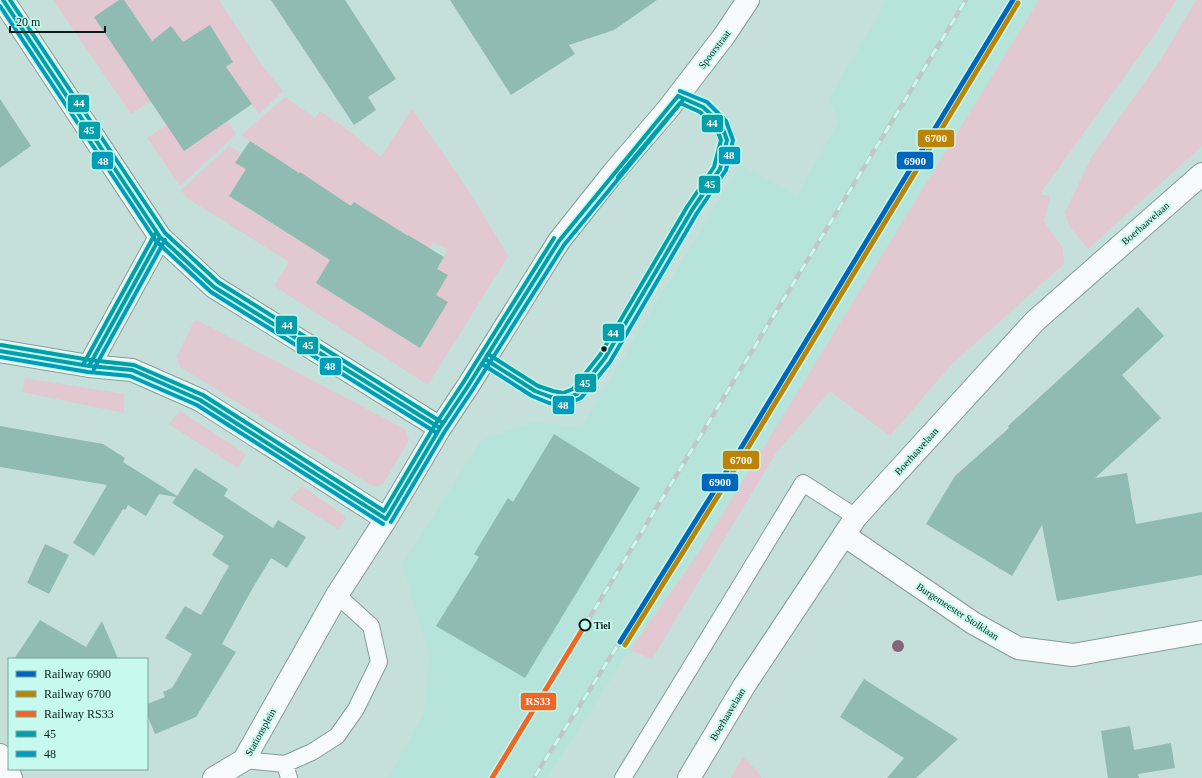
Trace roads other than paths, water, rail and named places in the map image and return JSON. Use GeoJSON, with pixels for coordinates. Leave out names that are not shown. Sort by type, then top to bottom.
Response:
{"type":"FeatureCollection","features":[{"type":"Feature","properties":{"kind":"street"},"geometry":{"type":"LineString","coordinates":[[3,0],[160,237],[214,287],[440,428]]}},
{"type":"Feature","properties":{"kind":"street","name":"Spoorstraat"},"geometry":{"type":"LineString","coordinates":[[440,428],[559,241],[678,96],[724,36],[748,0]]}},
{"type":"Feature","properties":{"kind":"street","name":"Boerhaavelaan"},"geometry":{"type":"LineString","coordinates":[[689,778],[744,686],[850,526],[1034,321],[1202,174]]}},
{"type":"Feature","properties":{"kind":"street"},"geometry":{"type":"LineString","coordinates":[[89,366],[160,237]]}},
{"type":"Feature","properties":{"kind":"street"},"geometry":{"type":"LineString","coordinates":[[0,351],[89,366],[132,370],[200,400],[386,519]]}},
{"type":"Feature","properties":{"kind":"street","name":"Stationsplein"},"geometry":{"type":"LineString","coordinates":[[244,760],[338,595],[386,519],[440,428]]}},
{"type":"Feature","properties":{"kind":"street","name":"Burgemeester Stolklaan"},"geometry":{"type":"LineString","coordinates":[[850,526],[973,623],[1018,648],[1073,656],[1202,632]]}},
{"type":"Feature","properties":{"kind":"street"},"geometry":{"type":"LineString","coordinates":[[0,755],[4,760],[11,778]]}},
{"type":"Feature","properties":{"kind":"street"},"geometry":{"type":"LineString","coordinates":[[214,778],[244,760]]}},
{"type":"Feature","properties":{"kind":"lane"},"geometry":{"type":"LineString","coordinates":[[485,359],[535,391],[551,397],[564,399],[577,394],[605,358],[692,210],[720,170],[727,140],[721,124],[703,107],[678,96]]}},
{"type":"Feature","properties":{"kind":"lane"},"geometry":{"type":"LineString","coordinates":[[623,778],[803,483],[850,526]]}},
{"type":"Feature","properties":{"kind":"lane","name":"Stationsplein"},"geometry":{"type":"LineString","coordinates":[[244,760],[287,771],[312,752],[337,736],[356,710],[379,662],[371,626],[338,595]]}},
{"type":"Feature","properties":{"kind":"railway"},"geometry":{"type":"LineString","coordinates":[[585,625],[966,0]]}},
{"type":"Feature","properties":{"kind":"railway"},"geometry":{"type":"LineString","coordinates":[[535,776],[620,642]]}},
{"type":"Feature","properties":{"kind":"rail line","name":"6900"},"geometry":{"type":"LineString","coordinates":[[620,642],[738,453],[1013,0]]}},
{"type":"Feature","properties":{"kind":"rail line","name":"6700"},"geometry":{"type":"LineString","coordinates":[[625,645],[743,456],[1018,3]]}},
{"type":"Feature","properties":{"kind":"rail line","name":"RS33"},"geometry":{"type":"LineString","coordinates":[[492,778],[585,625]]}},
{"type":"Feature","properties":{"kind":"place","name":"Tiel"},"geometry":{"type":"Point","coordinates":[585,625]}}]}
